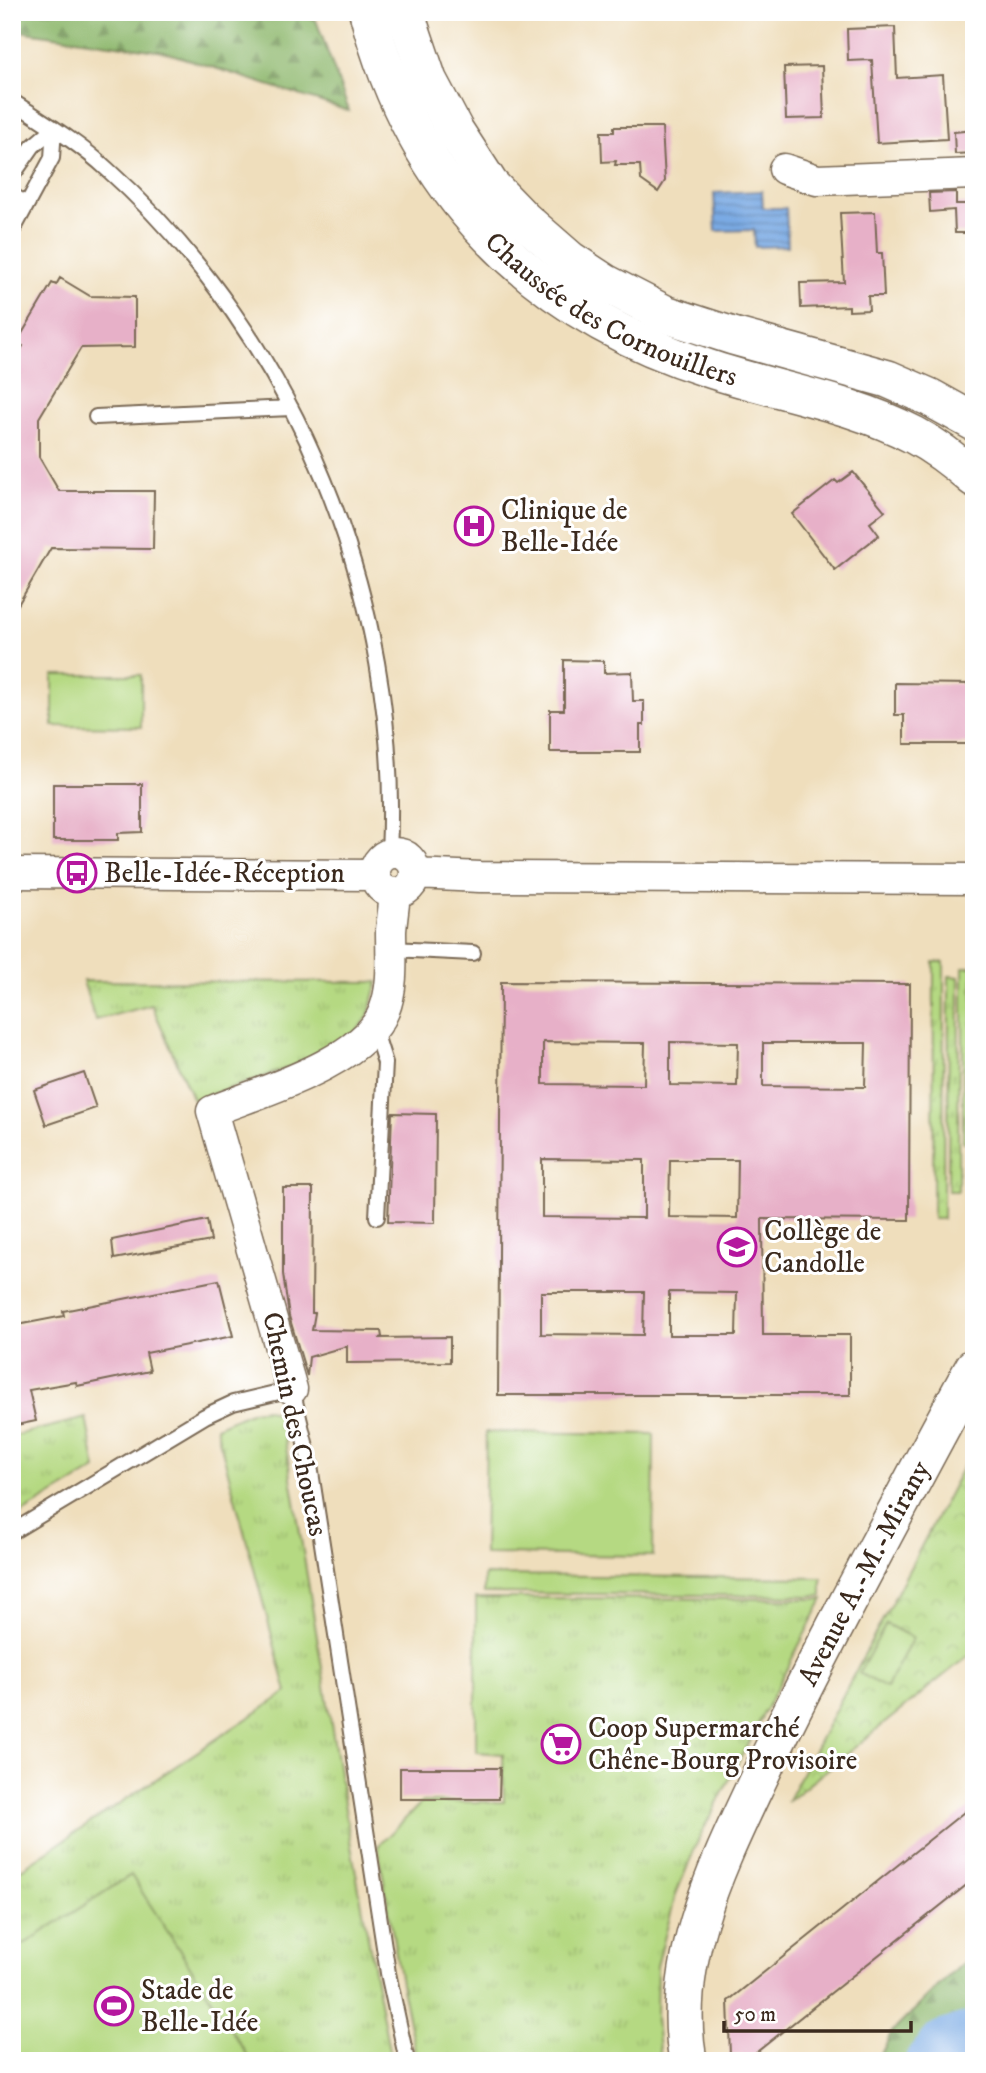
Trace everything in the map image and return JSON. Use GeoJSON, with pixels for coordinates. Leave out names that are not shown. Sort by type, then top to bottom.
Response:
{"type":"FeatureCollection","features":[{"type":"Feature","properties":{"kind":"street","name":"Chaussée des Cornouillers"},"geometry":{"type":"LineString","coordinates":[[368,12],[393,91],[422,150],[456,197],[493,239],[545,287],[594,320],[643,343],[706,368],[789,390],[878,419],[915,435],[974,478]]}},
{"type":"Feature","properties":{"kind":"street","name":"Chaussée des Cornouillers"},"geometry":{"type":"LineString","coordinates":[[405,12],[428,80],[455,131],[491,186],[523,219],[570,260],[605,283],[666,314],[733,337],[888,379],[973,419]]}},
{"type":"Feature","properties":{"kind":"street"},"geometry":{"type":"LineString","coordinates":[[784,169],[817,180],[974,174]]}},
{"type":"Feature","properties":{"kind":"street"},"geometry":{"type":"LineString","coordinates":[[945,456],[973,419]]}},
{"type":"Feature","properties":{"kind":"street"},"geometry":{"type":"LineString","coordinates":[[12,873],[974,878]]}},
{"type":"Feature","properties":{"kind":"street","name":"Chemin des Choucas"},"geometry":{"type":"LineString","coordinates":[[292,1389],[212,1111],[309,1073],[364,1039],[374,1028],[384,1010],[389,990],[393,874]]}},
{"type":"Feature","properties":{"kind":"street","name":"Avenue A.-M.-Mirany"},"geometry":{"type":"LineString","coordinates":[[688,2061],[685,2015],[691,1952],[704,1903],[723,1853],[797,1697],[974,1367]]}},
{"type":"Feature","properties":{"kind":"lane"},"geometry":{"type":"LineString","coordinates":[[12,101],[106,167],[152,212],[226,302],[260,354],[301,426],[339,513],[373,634],[384,701],[393,874]]}},
{"type":"Feature","properties":{"kind":"lane"},"geometry":{"type":"LineString","coordinates":[[12,176],[33,146],[54,128]]}},
{"type":"Feature","properties":{"kind":"lane"},"geometry":{"type":"LineString","coordinates":[[12,232],[16,199],[51,158],[54,128]]}},
{"type":"Feature","properties":{"kind":"lane"},"geometry":{"type":"LineString","coordinates":[[96,417],[290,408]]}},
{"type":"Feature","properties":{"kind":"lane"},"geometry":{"type":"LineString","coordinates":[[392,949],[474,953]]}},
{"type":"Feature","properties":{"kind":"lane"},"geometry":{"type":"LineString","coordinates":[[374,1028],[385,1063],[377,1217]]}},
{"type":"Feature","properties":{"kind":"lane"},"geometry":{"type":"LineString","coordinates":[[12,1532],[205,1416],[233,1403],[292,1389]]}},
{"type":"Feature","properties":{"kind":"lane","name":"Chemin des Choucas"},"geometry":{"type":"LineString","coordinates":[[292,1389],[309,1459],[386,1961],[407,2061]]}},
{"type":"Feature","properties":{"kind":"green space"},"geometry":{"type":"Polygon","coordinates":[[[12,12],[292,12],[316,20],[349,111],[165,52],[12,30],[12,12]]]}},
{"type":"Feature","properties":{"kind":"green space"},"geometry":{"type":"Polygon","coordinates":[[[53,675],[141,675],[141,727],[53,726],[53,675]]]}},
{"type":"Feature","properties":{"kind":"green space"},"geometry":{"type":"Polygon","coordinates":[[[934,962],[944,962],[943,1219],[933,1219],[934,962]]]}},
{"type":"Feature","properties":{"kind":"green space"},"geometry":{"type":"Polygon","coordinates":[[[963,967],[973,967],[973,1142],[963,1142],[963,967]]]}},
{"type":"Feature","properties":{"kind":"green space"},"geometry":{"type":"Polygon","coordinates":[[[949,976],[959,977],[958,1191],[948,1191],[949,976]]]}},
{"type":"Feature","properties":{"kind":"green space"},"geometry":{"type":"Polygon","coordinates":[[[83,981],[378,982],[367,1018],[355,1032],[336,1045],[288,1068],[193,1100],[152,1005],[95,1020],[83,981]]]}},
{"type":"Feature","properties":{"kind":"green space"},"geometry":{"type":"Polygon","coordinates":[[[266,1409],[278,1414],[282,1422],[351,1846],[391,2061],[12,2061],[12,1875],[287,1692],[216,1427],[252,1411],[266,1409]]]}},
{"type":"Feature","properties":{"kind":"green space"},"geometry":{"type":"Polygon","coordinates":[[[86,1418],[96,1469],[12,1519],[12,1436],[86,1418]]]}},
{"type":"Feature","properties":{"kind":"green space"},"geometry":{"type":"Polygon","coordinates":[[[486,1432],[654,1434],[653,1556],[484,1554],[486,1432]]]}},
{"type":"Feature","properties":{"kind":"green space"},"geometry":{"type":"Polygon","coordinates":[[[974,1446],[974,1651],[787,1802],[974,1446]]]}},
{"type":"Feature","properties":{"kind":"green space"},"geometry":{"type":"Polygon","coordinates":[[[484,1575],[822,1578],[822,1596],[484,1593],[484,1575]]]}},
{"type":"Feature","properties":{"kind":"green space"},"geometry":{"type":"Polygon","coordinates":[[[476,1598],[823,1599],[700,1836],[676,1894],[657,1966],[656,2018],[660,2061],[417,2061],[378,1846],[422,1802],[504,1802],[503,1754],[476,1752],[476,1598]]]}},
{"type":"Feature","properties":{"kind":"green space"},"geometry":{"type":"Polygon","coordinates":[[[886,1624],[913,1638],[886,1688],[859,1673],[886,1624]]]}},
{"type":"Feature","properties":{"kind":"green space","name":"Stade de Belle-Idée"},"geometry":{"type":"Polygon","coordinates":[[[131,1875],[251,2061],[12,2061],[12,1952],[131,1875]]]}},
{"type":"Feature","properties":{"kind":"green space"},"geometry":{"type":"Polygon","coordinates":[[[974,1956],[974,2061],[878,2061],[891,2033],[960,1965],[974,1956]]]}},
{"type":"Feature","properties":{"kind":"water"},"geometry":{"type":"Polygon","coordinates":[[[762,191],[763,208],[786,208],[788,246],[755,247],[754,230],[716,231],[714,193],[762,191]]]}},
{"type":"Feature","properties":{"kind":"building"},"geometry":{"type":"Polygon","coordinates":[[[895,27],[897,78],[943,75],[947,139],[877,143],[872,60],[848,61],[847,29],[895,27]]]}},
{"type":"Feature","properties":{"kind":"building"},"geometry":{"type":"Polygon","coordinates":[[[822,66],[824,118],[786,119],[784,67],[822,66]]]}},
{"type":"Feature","properties":{"kind":"building"},"geometry":{"type":"Polygon","coordinates":[[[614,127],[662,127],[665,181],[658,192],[641,180],[640,165],[602,162],[601,132],[614,132],[614,127]]]}},
{"type":"Feature","properties":{"kind":"building"},"geometry":{"type":"Polygon","coordinates":[[[974,130],[974,153],[955,154],[954,132],[974,130]]]}},
{"type":"Feature","properties":{"kind":"building"},"geometry":{"type":"Polygon","coordinates":[[[956,192],[956,204],[974,204],[974,233],[955,233],[954,210],[930,212],[929,193],[956,192]]]}},
{"type":"Feature","properties":{"kind":"building"},"geometry":{"type":"Polygon","coordinates":[[[875,212],[877,253],[882,253],[884,296],[868,296],[869,310],[849,311],[849,306],[801,308],[800,283],[844,282],[840,213],[875,212]]]}},
{"type":"Feature","properties":{"kind":"building"},"geometry":{"type":"Polygon","coordinates":[[[60,278],[90,296],[135,297],[135,347],[81,348],[39,418],[39,457],[59,491],[154,491],[153,549],[51,548],[12,615],[12,364],[23,346],[17,342],[52,283],[56,285],[60,278]]]}},
{"type":"Feature","properties":{"kind":"building"},"geometry":{"type":"Polygon","coordinates":[[[853,472],[885,511],[870,523],[879,535],[835,570],[792,514],[835,480],[838,483],[853,472]]]}},
{"type":"Feature","properties":{"kind":"building"},"geometry":{"type":"Polygon","coordinates":[[[564,660],[604,661],[604,673],[632,672],[633,701],[644,701],[644,725],[640,725],[640,752],[550,752],[550,710],[564,710],[564,660]]]}},
{"type":"Feature","properties":{"kind":"building"},"geometry":{"type":"Polygon","coordinates":[[[895,683],[974,684],[974,744],[904,744],[904,715],[895,715],[895,683]]]}},
{"type":"Feature","properties":{"kind":"building"},"geometry":{"type":"Polygon","coordinates":[[[53,784],[142,784],[142,832],[118,833],[118,840],[53,840],[53,784]]]}},
{"type":"Feature","properties":{"kind":"building"},"geometry":{"type":"Polygon","coordinates":[[[501,982],[910,984],[909,1220],[762,1219],[763,1335],[850,1335],[850,1395],[498,1395],[501,982]],[[543,1042],[543,1084],[644,1085],[645,1043],[543,1042]],[[670,1042],[670,1085],[737,1086],[738,1043],[670,1042]],[[763,1043],[763,1086],[865,1087],[866,1043],[763,1043]],[[542,1159],[542,1217],[644,1218],[644,1160],[542,1159]],[[670,1160],[669,1217],[737,1218],[738,1160],[670,1160]],[[541,1292],[541,1334],[643,1335],[644,1292],[541,1292]],[[669,1292],[669,1335],[736,1335],[737,1293],[669,1292]]]}},
{"type":"Feature","properties":{"kind":"building"},"geometry":{"type":"Polygon","coordinates":[[[84,1073],[96,1108],[46,1125],[34,1090],[84,1073]]]}},
{"type":"Feature","properties":{"kind":"building"},"geometry":{"type":"Polygon","coordinates":[[[392,1113],[436,1114],[435,1223],[388,1222],[392,1113]]]}},
{"type":"Feature","properties":{"kind":"building"},"geometry":{"type":"Polygon","coordinates":[[[283,1188],[313,1188],[312,1313],[315,1313],[312,1330],[381,1331],[382,1337],[379,1338],[450,1337],[450,1362],[347,1363],[347,1346],[309,1357],[307,1376],[289,1316],[283,1274],[283,1188]]]}},
{"type":"Feature","properties":{"kind":"building"},"geometry":{"type":"Polygon","coordinates":[[[207,1220],[211,1241],[114,1259],[112,1240],[207,1220]]]}},
{"type":"Feature","properties":{"kind":"building"},"geometry":{"type":"Polygon","coordinates":[[[219,1280],[233,1336],[146,1353],[150,1371],[77,1386],[76,1382],[29,1390],[36,1421],[12,1426],[12,1326],[64,1316],[63,1311],[219,1280]]]}},
{"type":"Feature","properties":{"kind":"building"},"geometry":{"type":"Polygon","coordinates":[[[400,1768],[500,1768],[499,1799],[400,1799],[400,1768]]]}},
{"type":"Feature","properties":{"kind":"building"},"geometry":{"type":"Polygon","coordinates":[[[974,1804],[974,1879],[753,2055],[730,2055],[728,2001],[974,1804]]]}},
{"type":"Feature","properties":{"kind":"waterway"},"geometry":{"type":"LineString","coordinates":[[929,2061],[944,2043],[974,2034]]}},
{"type":"Feature","properties":{"kind":"place","name":"Clinique de Belle-Idée"},"geometry":{"type":"Point","coordinates":[474,526]}},
{"type":"Feature","properties":{"kind":"place","name":"Belle-Idée-Réception"},"geometry":{"type":"Point","coordinates":[77,873]}},
{"type":"Feature","properties":{"kind":"place","name":"Collège de Candolle"},"geometry":{"type":"Point","coordinates":[737,1247]}},
{"type":"Feature","properties":{"kind":"place","name":"Coop Supermarché Chêne-Bourg Provisoire"},"geometry":{"type":"Point","coordinates":[561,1744]}},
{"type":"Feature","properties":{"kind":"place","name":"Stade de Belle-Idée"},"geometry":{"type":"Point","coordinates":[114,2006]}}]}
